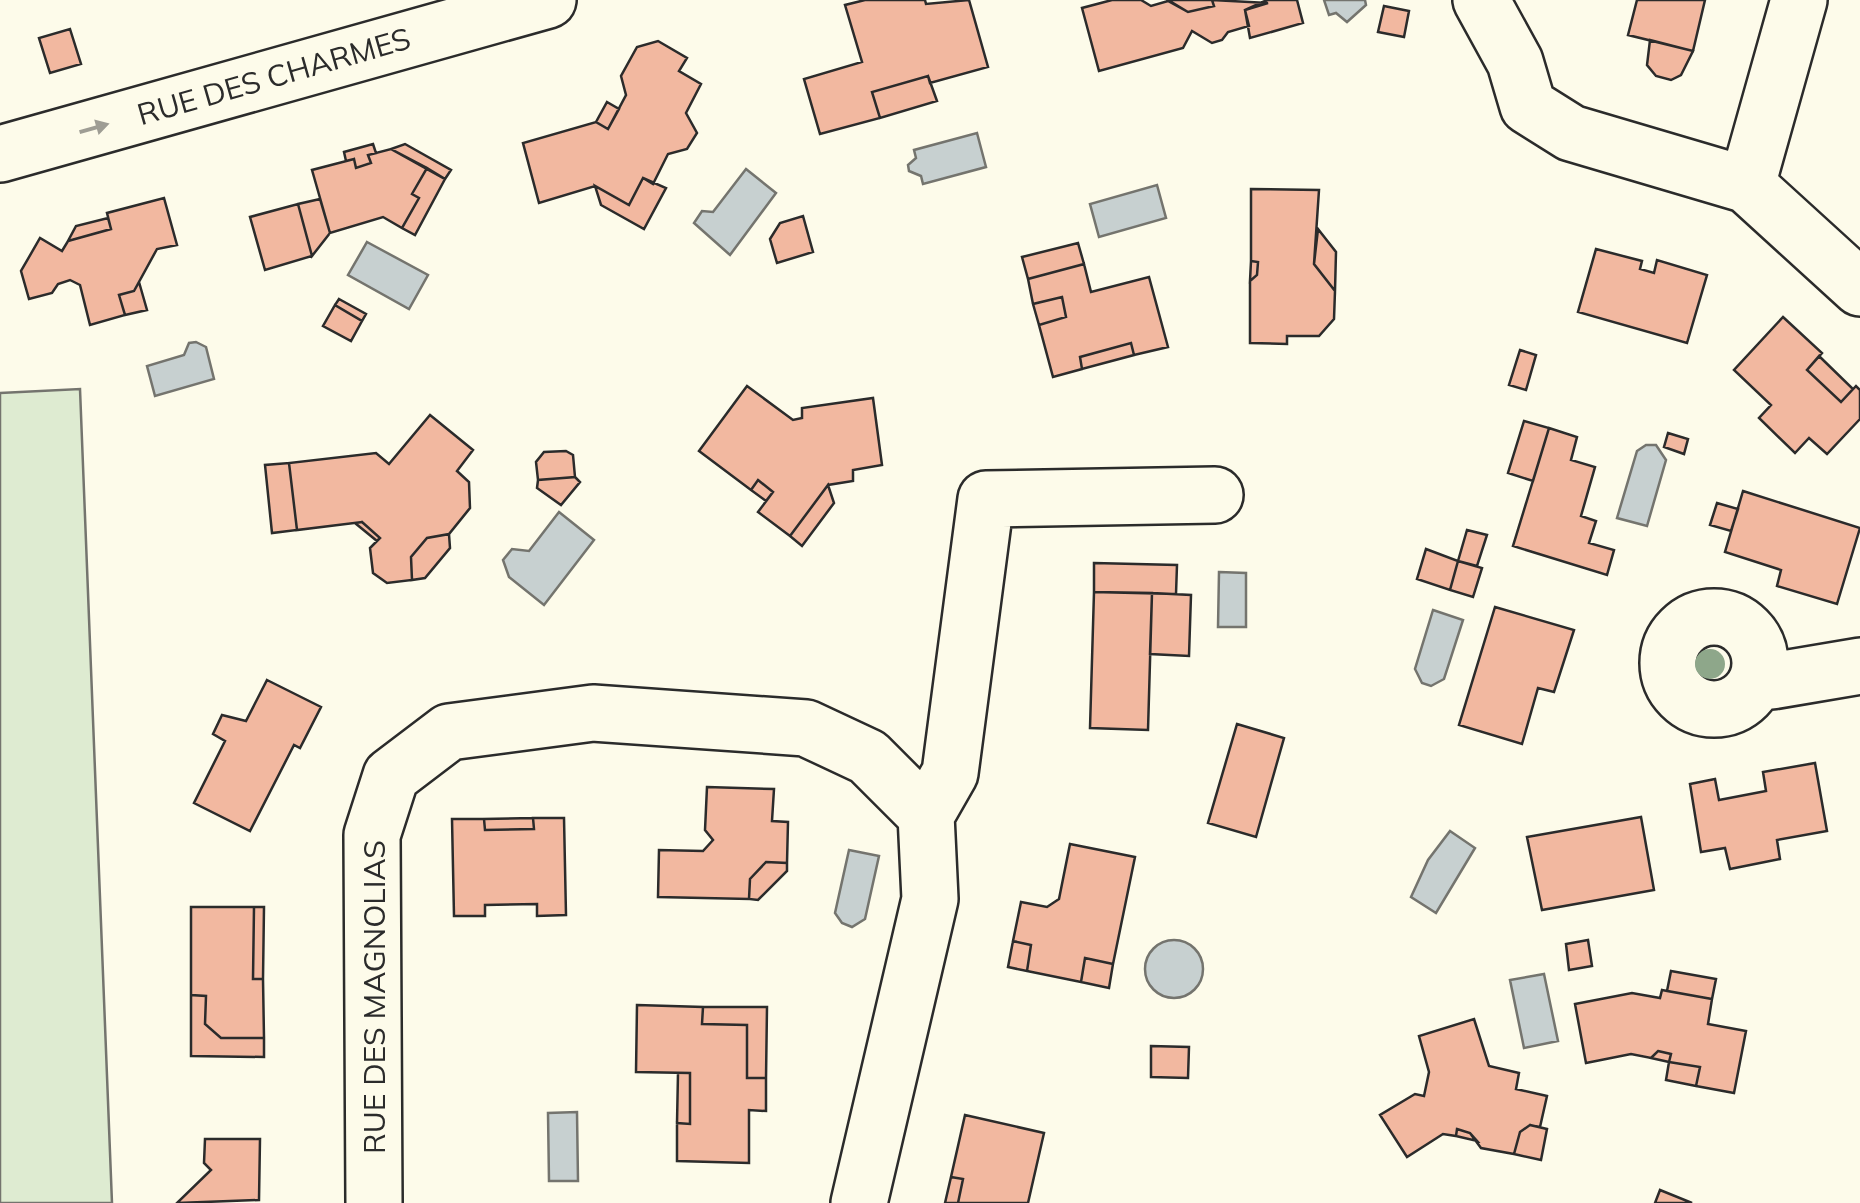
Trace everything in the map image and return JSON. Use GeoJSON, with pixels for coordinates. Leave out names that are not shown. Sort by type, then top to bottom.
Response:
{"type":"FeatureCollection","features":[{"type":"Feature","properties":{"kind":"street","name":"RUE DES CHARMES"},"geometry":{"type":"LineString","coordinates":[[0,154],[548,0]]}},
{"type":"Feature","properties":{"kind":"street"},"geometry":{"type":"LineString","coordinates":[[1481,0],[1515,62],[1528,106],[1571,134],[1747,185],[1860,288]]}},
{"type":"Feature","properties":{"kind":"street"},"geometry":{"type":"LineString","coordinates":[[1747,185],[1799,0]]}},
{"type":"Feature","properties":{"kind":"street"},"geometry":{"type":"LineString","coordinates":[[859,1203],[930,898],[926,815],[950,773],[986,499],[1216,495]]}},
{"type":"Feature","properties":{"kind":"street"},"geometry":{"type":"LineString","coordinates":[[1758,679],[1772,681],[1860,666]]}},
{"type":"Feature","properties":{"kind":"street","name":"RUE DES MAGNOLIAS"},"geometry":{"type":"LineString","coordinates":[[374,1203],[372,835],[391,776],[449,732],[593,713],[806,728],[868,757],[926,815]]}},
{"type":"Feature","properties":{"kind":"green space"},"geometry":{"type":"Polygon","coordinates":[[[80,389],[112,1203],[0,1203],[0,393],[80,389]]]}},
{"type":"Feature","properties":{"kind":"shaded area"},"geometry":{"type":"Polygon","coordinates":[[[1324,0],[1365,0],[1366,5],[1347,22],[1336,13],[1329,15],[1324,0]]]}},
{"type":"Feature","properties":{"kind":"shaded area"},"geometry":{"type":"Polygon","coordinates":[[[977,133],[986,167],[923,184],[921,176],[909,171],[908,165],[916,158],[914,150],[977,133]]]}},
{"type":"Feature","properties":{"kind":"shaded area"},"geometry":{"type":"Polygon","coordinates":[[[746,169],[776,193],[730,255],[694,223],[702,211],[713,212],[746,169]]]}},
{"type":"Feature","properties":{"kind":"shaded area"},"geometry":{"type":"Polygon","coordinates":[[[1157,185],[1166,218],[1099,237],[1090,204],[1157,185]]]}},
{"type":"Feature","properties":{"kind":"shaded area"},"geometry":{"type":"Polygon","coordinates":[[[367,242],[428,275],[409,309],[348,275],[367,242]]]}},
{"type":"Feature","properties":{"kind":"shaded area"},"geometry":{"type":"Polygon","coordinates":[[[189,343],[206,347],[214,379],[155,396],[147,366],[184,355],[189,343]]]}},
{"type":"Feature","properties":{"kind":"shaded area"},"geometry":{"type":"Polygon","coordinates":[[[1646,445],[1656,445],[1666,460],[1647,526],[1617,518],[1637,451],[1646,445]]]}},
{"type":"Feature","properties":{"kind":"shaded area"},"geometry":{"type":"Polygon","coordinates":[[[559,512],[594,540],[544,605],[509,577],[503,560],[512,549],[529,551],[559,512]]]}},
{"type":"Feature","properties":{"kind":"shaded area"},"geometry":{"type":"Polygon","coordinates":[[[1219,572],[1246,573],[1246,627],[1218,627],[1219,572]]]}},
{"type":"Feature","properties":{"kind":"shaded area"},"geometry":{"type":"Polygon","coordinates":[[[1433,610],[1463,620],[1444,679],[1431,686],[1422,683],[1415,669],[1433,610]]]}},
{"type":"Feature","properties":{"kind":"shaded area"},"geometry":{"type":"Polygon","coordinates":[[[1450,831],[1475,848],[1436,913],[1411,897],[1428,860],[1450,831]]]}},
{"type":"Feature","properties":{"kind":"shaded area"},"geometry":{"type":"Polygon","coordinates":[[[849,850],[879,856],[865,919],[852,927],[842,923],[835,913],[849,850]]]}},
{"type":"Feature","properties":{"kind":"shaded area"},"geometry":{"type":"Polygon","coordinates":[[[1174,940],[1195,948],[1203,969],[1195,990],[1174,998],[1153,990],[1145,969],[1153,948],[1174,940]]]}},
{"type":"Feature","properties":{"kind":"shaded area"},"geometry":{"type":"Polygon","coordinates":[[[1544,974],[1558,1041],[1524,1048],[1510,980],[1544,974]]]}},
{"type":"Feature","properties":{"kind":"shaded area"},"geometry":{"type":"Polygon","coordinates":[[[577,1112],[578,1181],[549,1181],[548,1113],[577,1112]]]}},
{"type":"Feature","properties":{"kind":"building"},"geometry":{"type":"Polygon","coordinates":[[[865,0],[925,0],[926,4],[969,0],[988,67],[930,83],[928,76],[872,92],[880,118],[820,134],[804,79],[862,62],[845,5],[865,0]]]}},
{"type":"Feature","properties":{"kind":"building"},"geometry":{"type":"Polygon","coordinates":[[[1112,0],[1141,0],[1151,6],[1168,1],[1188,12],[1214,6],[1212,0],[1268,3],[1245,10],[1249,26],[1228,32],[1222,40],[1212,43],[1192,31],[1183,48],[1099,71],[1082,8],[1112,0]]]}},
{"type":"Feature","properties":{"kind":"building"},"geometry":{"type":"Polygon","coordinates":[[[1168,0],[1212,0],[1214,6],[1188,12],[1168,0]]]}},
{"type":"Feature","properties":{"kind":"building"},"geometry":{"type":"Polygon","coordinates":[[[1267,0],[1297,0],[1303,23],[1250,38],[1245,10],[1267,0]]]}},
{"type":"Feature","properties":{"kind":"building"},"geometry":{"type":"Polygon","coordinates":[[[1637,0],[1705,0],[1693,51],[1628,35],[1637,0]]]}},
{"type":"Feature","properties":{"kind":"building"},"geometry":{"type":"Polygon","coordinates":[[[1384,6],[1409,11],[1404,37],[1378,32],[1384,6]]]}},
{"type":"Feature","properties":{"kind":"building"},"geometry":{"type":"Polygon","coordinates":[[[70,29],[81,64],[50,73],[39,38],[70,29]]]}},
{"type":"Feature","properties":{"kind":"building"},"geometry":{"type":"Polygon","coordinates":[[[1650,40],[1693,51],[1681,75],[1671,80],[1656,76],[1647,65],[1650,40]]]}},
{"type":"Feature","properties":{"kind":"building"},"geometry":{"type":"Polygon","coordinates":[[[658,41],[687,58],[679,71],[701,84],[686,113],[697,133],[687,149],[668,154],[653,184],[643,178],[629,205],[595,186],[539,203],[523,143],[596,122],[608,129],[626,95],[621,76],[637,47],[658,41]]]}},
{"type":"Feature","properties":{"kind":"building"},"geometry":{"type":"Polygon","coordinates":[[[928,76],[937,101],[880,118],[872,92],[928,76]]]}},
{"type":"Feature","properties":{"kind":"building"},"geometry":{"type":"Polygon","coordinates":[[[607,102],[619,109],[608,129],[596,122],[607,102]]]}},
{"type":"Feature","properties":{"kind":"building"},"geometry":{"type":"Polygon","coordinates":[[[373,144],[376,153],[368,155],[371,163],[356,168],[354,159],[346,161],[344,152],[373,144]]]}},
{"type":"Feature","properties":{"kind":"building"},"geometry":{"type":"Polygon","coordinates":[[[405,144],[451,170],[445,179],[391,149],[405,144]]]}},
{"type":"Feature","properties":{"kind":"building"},"geometry":{"type":"Polygon","coordinates":[[[391,149],[427,168],[412,194],[419,198],[402,228],[383,217],[330,233],[312,170],[354,159],[356,168],[371,163],[368,155],[391,149]]]}},
{"type":"Feature","properties":{"kind":"building"},"geometry":{"type":"Polygon","coordinates":[[[427,168],[445,179],[415,235],[402,228],[419,198],[412,194],[427,168]]]}},
{"type":"Feature","properties":{"kind":"building"},"geometry":{"type":"Polygon","coordinates":[[[643,178],[666,188],[644,229],[601,205],[595,186],[629,205],[643,178]]]}},
{"type":"Feature","properties":{"kind":"building"},"geometry":{"type":"Polygon","coordinates":[[[1251,189],[1319,190],[1314,264],[1335,291],[1334,319],[1319,336],[1287,336],[1287,344],[1250,343],[1250,281],[1257,275],[1258,262],[1251,261],[1251,189]]]}},
{"type":"Feature","properties":{"kind":"building"},"geometry":{"type":"Polygon","coordinates":[[[164,198],[177,245],[157,249],[134,291],[119,295],[125,315],[90,325],[80,285],[70,280],[58,284],[52,293],[29,299],[21,271],[40,238],[62,251],[68,241],[111,229],[107,213],[164,198]]]}},
{"type":"Feature","properties":{"kind":"building"},"geometry":{"type":"Polygon","coordinates":[[[320,199],[330,233],[312,256],[298,204],[320,199]]]}},
{"type":"Feature","properties":{"kind":"building"},"geometry":{"type":"Polygon","coordinates":[[[298,204],[312,256],[265,270],[250,217],[298,204]]]}},
{"type":"Feature","properties":{"kind":"building"},"geometry":{"type":"Polygon","coordinates":[[[803,216],[813,252],[777,263],[770,239],[780,223],[803,216]]]}},
{"type":"Feature","properties":{"kind":"building"},"geometry":{"type":"Polygon","coordinates":[[[108,218],[111,229],[68,241],[76,226],[108,218]]]}},
{"type":"Feature","properties":{"kind":"building"},"geometry":{"type":"Polygon","coordinates":[[[1318,229],[1336,252],[1335,291],[1314,264],[1318,229]]]}},
{"type":"Feature","properties":{"kind":"building"},"geometry":{"type":"Polygon","coordinates":[[[1078,243],[1084,264],[1028,279],[1022,257],[1078,243]]]}},
{"type":"Feature","properties":{"kind":"building"},"geometry":{"type":"Polygon","coordinates":[[[1596,249],[1642,261],[1640,269],[1654,273],[1657,260],[1707,275],[1687,343],[1578,312],[1596,249]]]}},
{"type":"Feature","properties":{"kind":"building"},"geometry":{"type":"Polygon","coordinates":[[[1251,261],[1258,262],[1257,275],[1250,281],[1251,261]]]}},
{"type":"Feature","properties":{"kind":"building"},"geometry":{"type":"Polygon","coordinates":[[[1084,264],[1091,292],[1149,277],[1168,347],[1134,355],[1131,343],[1080,357],[1082,369],[1053,377],[1039,325],[1066,317],[1062,297],[1033,304],[1028,279],[1084,264]]]}},
{"type":"Feature","properties":{"kind":"building"},"geometry":{"type":"Polygon","coordinates":[[[139,282],[147,310],[125,315],[119,295],[134,291],[139,282]]]}},
{"type":"Feature","properties":{"kind":"building"},"geometry":{"type":"Polygon","coordinates":[[[1062,297],[1066,317],[1039,325],[1033,304],[1062,297]]]}},
{"type":"Feature","properties":{"kind":"building"},"geometry":{"type":"Polygon","coordinates":[[[339,299],[366,314],[362,321],[335,305],[339,299]]]}},
{"type":"Feature","properties":{"kind":"building"},"geometry":{"type":"Polygon","coordinates":[[[335,305],[362,321],[351,341],[323,326],[335,305]]]}},
{"type":"Feature","properties":{"kind":"building"},"geometry":{"type":"Polygon","coordinates":[[[1783,317],[1822,353],[1807,370],[1841,402],[1856,386],[1860,390],[1860,419],[1827,454],[1809,438],[1795,453],[1759,418],[1771,405],[1734,370],[1783,317]]]}},
{"type":"Feature","properties":{"kind":"building"},"geometry":{"type":"Polygon","coordinates":[[[1131,343],[1134,355],[1082,369],[1080,357],[1131,343]]]}},
{"type":"Feature","properties":{"kind":"building"},"geometry":{"type":"Polygon","coordinates":[[[1520,350],[1536,355],[1526,390],[1509,385],[1520,350]]]}},
{"type":"Feature","properties":{"kind":"building"},"geometry":{"type":"Polygon","coordinates":[[[1819,356],[1853,389],[1841,402],[1807,370],[1819,356]]]}},
{"type":"Feature","properties":{"kind":"building"},"geometry":{"type":"Polygon","coordinates":[[[747,386],[793,420],[802,418],[802,408],[873,398],[882,465],[853,470],[853,481],[828,485],[790,536],[758,512],[773,492],[758,480],[751,490],[699,451],[747,386]]]}},
{"type":"Feature","properties":{"kind":"building"},"geometry":{"type":"Polygon","coordinates":[[[430,415],[473,450],[457,471],[469,482],[470,508],[449,534],[427,538],[411,557],[412,580],[387,583],[373,573],[370,548],[380,538],[362,522],[297,530],[289,463],[376,453],[389,464],[430,415]]]}},
{"type":"Feature","properties":{"kind":"building"},"geometry":{"type":"Polygon","coordinates":[[[1524,421],[1549,428],[1533,481],[1508,473],[1524,421]]]}},
{"type":"Feature","properties":{"kind":"building"},"geometry":{"type":"Polygon","coordinates":[[[1549,428],[1577,437],[1571,460],[1595,467],[1581,516],[1596,521],[1589,543],[1614,550],[1607,575],[1513,546],[1549,428]]]}},
{"type":"Feature","properties":{"kind":"building"},"geometry":{"type":"Polygon","coordinates":[[[1668,433],[1688,439],[1684,454],[1664,447],[1668,433]]]}},
{"type":"Feature","properties":{"kind":"building"},"geometry":{"type":"Polygon","coordinates":[[[566,451],[573,455],[575,477],[538,480],[536,462],[544,452],[566,451]]]}},
{"type":"Feature","properties":{"kind":"building"},"geometry":{"type":"Polygon","coordinates":[[[289,463],[297,530],[272,533],[265,465],[289,463]]]}},
{"type":"Feature","properties":{"kind":"building"},"geometry":{"type":"Polygon","coordinates":[[[575,477],[580,482],[561,505],[537,488],[538,480],[575,477]]]}},
{"type":"Feature","properties":{"kind":"building"},"geometry":{"type":"Polygon","coordinates":[[[758,480],[773,492],[766,501],[751,490],[758,480]]]}},
{"type":"Feature","properties":{"kind":"building"},"geometry":{"type":"Polygon","coordinates":[[[828,485],[834,503],[802,546],[790,536],[828,485]]]}},
{"type":"Feature","properties":{"kind":"building"},"geometry":{"type":"Polygon","coordinates":[[[1743,491],[1860,528],[1837,604],[1777,586],[1781,570],[1725,552],[1743,491]]]}},
{"type":"Feature","properties":{"kind":"building"},"geometry":{"type":"Polygon","coordinates":[[[1717,503],[1738,509],[1731,531],[1710,525],[1717,503]]]}},
{"type":"Feature","properties":{"kind":"building"},"geometry":{"type":"Polygon","coordinates":[[[362,522],[380,538],[377,541],[355,523],[362,522]]]}},
{"type":"Feature","properties":{"kind":"building"},"geometry":{"type":"Polygon","coordinates":[[[1467,530],[1487,535],[1477,566],[1458,561],[1467,530]]]}},
{"type":"Feature","properties":{"kind":"building"},"geometry":{"type":"Polygon","coordinates":[[[449,534],[450,548],[425,578],[412,580],[411,557],[427,538],[449,534]]]}},
{"type":"Feature","properties":{"kind":"building"},"geometry":{"type":"Polygon","coordinates":[[[1426,549],[1458,561],[1450,590],[1417,579],[1426,549]]]}},
{"type":"Feature","properties":{"kind":"building"},"geometry":{"type":"Polygon","coordinates":[[[1458,561],[1482,568],[1473,597],[1450,590],[1458,561]]]}},
{"type":"Feature","properties":{"kind":"building"},"geometry":{"type":"Polygon","coordinates":[[[1094,563],[1177,565],[1176,594],[1094,592],[1094,563]]]}},
{"type":"Feature","properties":{"kind":"building"},"geometry":{"type":"Polygon","coordinates":[[[1094,592],[1152,593],[1148,730],[1090,728],[1094,592]]]}},
{"type":"Feature","properties":{"kind":"building"},"geometry":{"type":"Polygon","coordinates":[[[1152,593],[1191,595],[1189,656],[1150,654],[1152,593]]]}},
{"type":"Feature","properties":{"kind":"building"},"geometry":{"type":"Polygon","coordinates":[[[1495,607],[1574,630],[1554,692],[1538,688],[1522,744],[1459,725],[1495,607]]]}},
{"type":"Feature","properties":{"kind":"building"},"geometry":{"type":"Polygon","coordinates":[[[267,680],[321,707],[300,748],[294,745],[250,831],[194,803],[225,741],[213,734],[222,715],[246,721],[267,680]]]}},
{"type":"Feature","properties":{"kind":"building"},"geometry":{"type":"Polygon","coordinates":[[[1237,724],[1284,738],[1256,837],[1208,823],[1237,724]]]}},
{"type":"Feature","properties":{"kind":"building"},"geometry":{"type":"Polygon","coordinates":[[[1815,763],[1827,831],[1777,840],[1780,859],[1730,869],[1725,848],[1701,852],[1690,784],[1715,779],[1719,800],[1766,791],[1763,772],[1815,763]]]}},
{"type":"Feature","properties":{"kind":"building"},"geometry":{"type":"Polygon","coordinates":[[[707,787],[774,789],[772,821],[788,822],[787,863],[766,862],[750,879],[749,899],[658,897],[659,850],[703,851],[713,840],[705,830],[707,787]]]}},
{"type":"Feature","properties":{"kind":"building"},"geometry":{"type":"Polygon","coordinates":[[[1641,817],[1654,890],[1542,910],[1527,837],[1641,817]]]}},
{"type":"Feature","properties":{"kind":"building"},"geometry":{"type":"Polygon","coordinates":[[[533,818],[564,818],[566,915],[537,916],[537,904],[485,905],[485,916],[454,916],[452,819],[484,819],[485,830],[534,829],[533,818]]]}},
{"type":"Feature","properties":{"kind":"building"},"geometry":{"type":"Polygon","coordinates":[[[533,818],[534,829],[485,830],[484,819],[533,818]]]}},
{"type":"Feature","properties":{"kind":"building"},"geometry":{"type":"Polygon","coordinates":[[[1070,844],[1135,857],[1113,964],[1085,958],[1081,982],[1027,971],[1031,945],[1013,941],[1021,902],[1047,907],[1059,899],[1070,844]]]}},
{"type":"Feature","properties":{"kind":"building"},"geometry":{"type":"Polygon","coordinates":[[[766,862],[787,863],[787,871],[758,900],[749,899],[750,879],[766,862]]]}},
{"type":"Feature","properties":{"kind":"building"},"geometry":{"type":"Polygon","coordinates":[[[191,907],[254,907],[253,979],[263,979],[264,1038],[221,1038],[205,1024],[206,996],[191,995],[191,907]]]}},
{"type":"Feature","properties":{"kind":"building"},"geometry":{"type":"Polygon","coordinates":[[[254,907],[264,907],[263,979],[253,979],[254,907]]]}},
{"type":"Feature","properties":{"kind":"building"},"geometry":{"type":"Polygon","coordinates":[[[1588,940],[1592,966],[1569,970],[1566,944],[1588,940]]]}},
{"type":"Feature","properties":{"kind":"building"},"geometry":{"type":"Polygon","coordinates":[[[1013,941],[1031,945],[1027,971],[1008,967],[1013,941]]]}},
{"type":"Feature","properties":{"kind":"building"},"geometry":{"type":"Polygon","coordinates":[[[1085,958],[1113,964],[1109,988],[1081,982],[1085,958]]]}},
{"type":"Feature","properties":{"kind":"building"},"geometry":{"type":"Polygon","coordinates":[[[1671,971],[1716,979],[1712,999],[1667,991],[1671,971]]]}},
{"type":"Feature","properties":{"kind":"building"},"geometry":{"type":"Polygon","coordinates":[[[1662,990],[1712,999],[1708,1024],[1746,1031],[1734,1093],[1696,1086],[1700,1067],[1669,1062],[1671,1054],[1658,1051],[1651,1058],[1631,1054],[1586,1063],[1575,1004],[1632,993],[1660,998],[1662,990]]]}},
{"type":"Feature","properties":{"kind":"building"},"geometry":{"type":"Polygon","coordinates":[[[191,995],[206,996],[205,1024],[221,1038],[264,1038],[264,1057],[191,1056],[191,995]]]}},
{"type":"Feature","properties":{"kind":"building"},"geometry":{"type":"Polygon","coordinates":[[[637,1005],[703,1007],[702,1024],[747,1025],[747,1078],[766,1078],[766,1111],[749,1110],[749,1163],[677,1161],[677,1123],[690,1124],[690,1073],[636,1072],[637,1005]]]}},
{"type":"Feature","properties":{"kind":"building"},"geometry":{"type":"Polygon","coordinates":[[[703,1007],[767,1007],[766,1078],[747,1078],[747,1025],[702,1024],[703,1007]]]}},
{"type":"Feature","properties":{"kind":"building"},"geometry":{"type":"Polygon","coordinates":[[[1474,1019],[1489,1066],[1519,1073],[1516,1089],[1547,1096],[1540,1127],[1530,1125],[1520,1132],[1514,1154],[1481,1148],[1470,1133],[1457,1129],[1456,1136],[1443,1134],[1407,1157],[1380,1115],[1415,1094],[1424,1096],[1429,1072],[1419,1036],[1474,1019]]]}},
{"type":"Feature","properties":{"kind":"building"},"geometry":{"type":"Polygon","coordinates":[[[1151,1046],[1189,1047],[1188,1078],[1151,1077],[1151,1046]]]}},
{"type":"Feature","properties":{"kind":"building"},"geometry":{"type":"Polygon","coordinates":[[[1658,1051],[1671,1054],[1669,1062],[1651,1058],[1658,1051]]]}},
{"type":"Feature","properties":{"kind":"building"},"geometry":{"type":"Polygon","coordinates":[[[1669,1062],[1700,1067],[1696,1086],[1666,1080],[1669,1062]]]}},
{"type":"Feature","properties":{"kind":"building"},"geometry":{"type":"Polygon","coordinates":[[[678,1073],[690,1073],[690,1124],[677,1123],[678,1073]]]}},
{"type":"Feature","properties":{"kind":"building"},"geometry":{"type":"Polygon","coordinates":[[[965,1115],[1044,1133],[1028,1203],[958,1203],[963,1179],[951,1177],[965,1115]]]}},
{"type":"Feature","properties":{"kind":"building"},"geometry":{"type":"Polygon","coordinates":[[[1530,1125],[1547,1129],[1541,1160],[1514,1154],[1520,1132],[1530,1125]]]}},
{"type":"Feature","properties":{"kind":"building"},"geometry":{"type":"Polygon","coordinates":[[[1457,1129],[1470,1133],[1477,1141],[1456,1136],[1457,1129]]]}},
{"type":"Feature","properties":{"kind":"building"},"geometry":{"type":"Polygon","coordinates":[[[205,1139],[260,1139],[259,1200],[177,1203],[211,1170],[204,1163],[205,1139]]]}},
{"type":"Feature","properties":{"kind":"building"},"geometry":{"type":"Polygon","coordinates":[[[951,1177],[963,1179],[958,1203],[945,1203],[951,1177]]]}},
{"type":"Feature","properties":{"kind":"building"},"geometry":{"type":"Polygon","coordinates":[[[1660,1190],[1692,1203],[1655,1203],[1660,1190]]]}}]}
